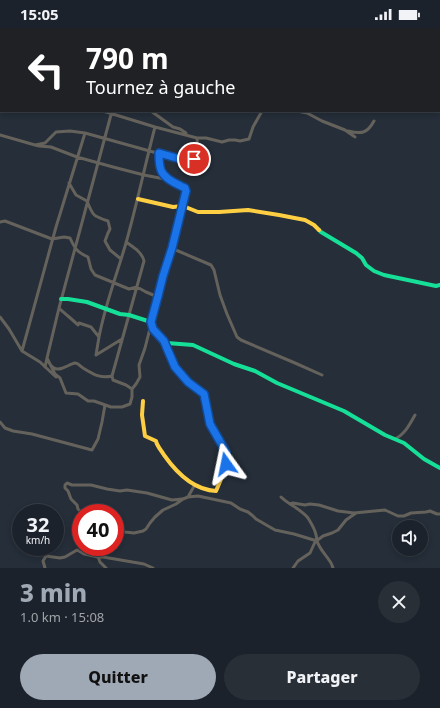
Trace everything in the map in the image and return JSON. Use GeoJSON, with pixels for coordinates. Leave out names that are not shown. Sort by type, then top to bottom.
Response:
{"type":"FeatureCollection","features":[{"type":"Feature","properties":{"kind":"street"},"geometry":{"type":"LineString","coordinates":[[152,112],[173,127],[198,138]]}},
{"type":"Feature","properties":{"kind":"street"},"geometry":{"type":"LineString","coordinates":[[45,367],[61,299],[112,113],[155,127],[198,138],[206,138],[222,142],[229,140],[240,141],[249,139],[253,127],[261,112]]}},
{"type":"Feature","properties":{"kind":"street"},"geometry":{"type":"LineString","coordinates":[[302,112],[345,130],[358,133],[370,129],[374,121]]}},
{"type":"Feature","properties":{"kind":"street"},"geometry":{"type":"LineString","coordinates":[[122,339],[96,355],[106,308],[138,199],[155,127]]}},
{"type":"Feature","properties":{"kind":"street"},"geometry":{"type":"LineString","coordinates":[[345,130],[355,137]]}},
{"type":"Feature","properties":{"kind":"street"},"geometry":{"type":"LineString","coordinates":[[36,144],[45,143],[56,132],[70,131],[105,138],[182,160],[191,160],[194,159],[198,152],[198,138]]}},
{"type":"Feature","properties":{"kind":"street"},"geometry":{"type":"LineString","coordinates":[[22,351],[52,239],[85,133]]}},
{"type":"Feature","properties":{"kind":"street"},"geometry":{"type":"LineString","coordinates":[[0,135],[39,146],[55,148],[98,163],[170,180],[186,189],[172,248],[139,365],[140,377],[132,389],[130,404],[122,407],[111,407],[94,401],[88,401],[78,394],[66,393],[60,378],[55,374],[46,358]]}},
{"type":"Feature","properties":{"kind":"street"},"geometry":{"type":"LineString","coordinates":[[159,153],[161,170],[170,180]]}},
{"type":"Feature","properties":{"kind":"street"},"geometry":{"type":"LineString","coordinates":[[69,183],[76,195],[88,201],[92,213],[96,217],[108,221],[110,230],[105,241],[110,250],[121,259]]}},
{"type":"Feature","properties":{"kind":"street"},"geometry":{"type":"LineString","coordinates":[[138,199],[173,207],[183,206],[198,212],[248,210],[305,220],[314,225],[321,232],[356,253],[362,258],[366,265],[374,271],[384,275],[440,285]]}},
{"type":"Feature","properties":{"kind":"street"},"geometry":{"type":"LineString","coordinates":[[0,222],[5,221],[52,239],[64,237],[70,238],[75,248],[80,253],[88,257],[90,269],[95,275],[129,289],[137,286]]}},
{"type":"Feature","properties":{"kind":"street"},"geometry":{"type":"LineString","coordinates":[[126,242],[138,251],[144,258],[112,376],[113,380],[132,389]]}},
{"type":"Feature","properties":{"kind":"street"},"geometry":{"type":"LineString","coordinates":[[172,248],[210,265],[214,270],[220,295],[227,314],[238,337],[241,340],[322,375]]}},
{"type":"Feature","properties":{"kind":"street"},"geometry":{"type":"LineString","coordinates":[[137,286],[146,292],[158,296]]}},
{"type":"Feature","properties":{"kind":"street"},"geometry":{"type":"LineString","coordinates":[[61,299],[76,300],[97,305],[120,314],[129,314],[151,322]]}},
{"type":"Feature","properties":{"kind":"street"},"geometry":{"type":"LineString","coordinates":[[59,308],[66,316],[78,325],[79,323],[91,327],[99,337]]}},
{"type":"Feature","properties":{"kind":"street"},"geometry":{"type":"LineString","coordinates":[[0,317],[22,351],[40,362],[61,380]]}},
{"type":"Feature","properties":{"kind":"street"},"geometry":{"type":"LineString","coordinates":[[143,401],[144,406],[142,414],[145,427],[145,436],[156,441],[156,444],[179,474],[207,491],[216,491],[226,464],[226,452],[210,424],[204,394],[188,382],[175,367],[164,341],[153,329],[151,322]]}},
{"type":"Feature","properties":{"kind":"street"},"geometry":{"type":"LineString","coordinates":[[164,341],[167,343],[193,345],[344,411],[385,436],[404,443],[440,468]]}},
{"type":"Feature","properties":{"kind":"street"},"geometry":{"type":"LineString","coordinates":[[46,358],[53,368],[56,369],[74,363],[104,378],[112,376]]}},
{"type":"Feature","properties":{"kind":"street"},"geometry":{"type":"LineString","coordinates":[[0,422],[5,428],[13,431],[92,450],[98,439],[105,405]]}},
{"type":"Feature","properties":{"kind":"street"},"geometry":{"type":"LineString","coordinates":[[395,439],[407,429],[415,415]]}},
{"type":"Feature","properties":{"kind":"street"},"geometry":{"type":"LineString","coordinates":[[76,504],[71,499],[65,488],[67,483],[72,485],[91,485],[120,491],[127,490],[147,493],[172,500],[183,499]]}},
{"type":"Feature","properties":{"kind":"street"},"geometry":{"type":"LineString","coordinates":[[188,497],[196,485]]}},
{"type":"Feature","properties":{"kind":"street"},"geometry":{"type":"LineString","coordinates":[[124,532],[134,533],[143,531],[163,510],[188,497],[201,497],[231,504],[275,530],[317,541]]}},
{"type":"Feature","properties":{"kind":"street"},"geometry":{"type":"LineString","coordinates":[[281,497],[309,519],[315,530],[317,541],[333,568]]}},
{"type":"Feature","properties":{"kind":"street"},"geometry":{"type":"LineString","coordinates":[[290,504],[319,505],[338,511],[356,513],[385,510],[398,516],[404,516],[411,512],[417,513],[430,511],[440,514]]}},
{"type":"Feature","properties":{"kind":"street"},"geometry":{"type":"LineString","coordinates":[[293,568],[298,561],[310,553],[315,542],[338,530],[346,520],[356,513]]}},
{"type":"Feature","properties":{"kind":"street"},"geometry":{"type":"LineString","coordinates":[[45,568],[43,561],[46,556],[60,558],[65,557],[77,550],[84,554],[144,564],[153,568]]}},
{"type":"Feature","properties":{"kind":"street"},"geometry":{"type":"LineString","coordinates":[[98,557],[100,562],[106,568]]}},
{"type":"Feature","properties":{"kind":"traffic: fast"},"geometry":{"type":"LineString","coordinates":[[319,230],[356,253],[362,258],[366,265],[374,271],[384,275],[436,286],[440,285]]}},
{"type":"Feature","properties":{"kind":"traffic: fast"},"geometry":{"type":"LineString","coordinates":[[61,299],[87,302],[120,314],[129,315],[151,322],[157,334],[167,343],[193,345],[344,411],[385,435],[404,443],[424,459],[440,468]]}},
{"type":"Feature","properties":{"kind":"traffic: fast"},"geometry":{"type":"LineString","coordinates":[[165,343],[175,367],[188,381],[204,394],[206,405]]}},
{"type":"Feature","properties":{"kind":"traffic: slow"},"geometry":{"type":"LineString","coordinates":[[138,199],[173,207],[183,206],[198,212],[248,210],[279,215],[305,220],[319,230]]}},
{"type":"Feature","properties":{"kind":"traffic: slow"},"geometry":{"type":"LineString","coordinates":[[143,401],[142,415],[145,436],[156,441],[169,461],[186,479],[200,487],[216,491],[227,465],[226,452],[210,424],[206,405]]}},
{"type":"Feature","properties":{"kind":"route"},"geometry":{"type":"LineString","coordinates":[[194,159],[187,161],[159,153],[161,170],[163,174],[170,180],[185,188],[186,191],[151,322],[153,329],[164,341],[175,367],[188,382],[204,394],[210,424],[226,452],[226,464]]}}]}
